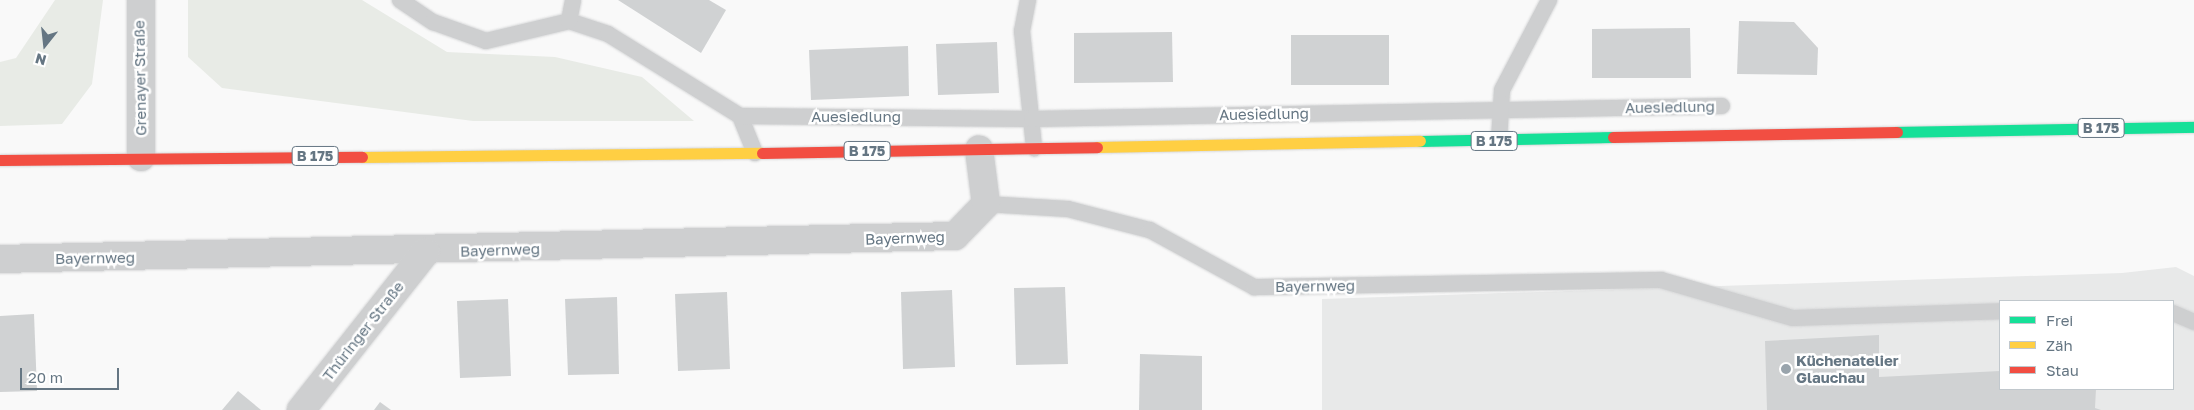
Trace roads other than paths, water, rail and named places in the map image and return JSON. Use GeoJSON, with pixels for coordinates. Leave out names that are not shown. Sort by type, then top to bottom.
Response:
{"type":"FeatureCollection","features":[{"type":"Feature","properties":{"kind":"main road","name":"B 175"},"geometry":{"type":"LineString","coordinates":[[0,160],[141,157],[754,153],[2194,127]]}},
{"type":"Feature","properties":{"kind":"street","name":"Grenayer Straße"},"geometry":{"type":"LineString","coordinates":[[141,0],[141,157]]}},
{"type":"Feature","properties":{"kind":"street"},"geometry":{"type":"LineString","coordinates":[[979,149],[986,204]]}},
{"type":"Feature","properties":{"kind":"street","name":"Bayernweg"},"geometry":{"type":"LineString","coordinates":[[0,259],[426,252],[955,236],[986,204]]}},
{"type":"Feature","properties":{"kind":"street","name":"Thüringer Straße"},"geometry":{"type":"LineString","coordinates":[[301,410],[426,252]]}},
{"type":"Feature","properties":{"kind":"lane"},"geometry":{"type":"LineString","coordinates":[[400,0],[434,22],[486,41],[569,21],[608,34],[740,116],[754,153]]}},
{"type":"Feature","properties":{"kind":"lane"},"geometry":{"type":"LineString","coordinates":[[569,21],[573,0]]}},
{"type":"Feature","properties":{"kind":"lane"},"geometry":{"type":"LineString","coordinates":[[1028,0],[1022,31],[1034,148]]}},
{"type":"Feature","properties":{"kind":"lane"},"geometry":{"type":"LineString","coordinates":[[1499,141],[1497,109],[1502,90],[1549,0]]}},
{"type":"Feature","properties":{"kind":"lane","name":"Auesiedlung"},"geometry":{"type":"LineString","coordinates":[[740,116],[1032,119],[1722,106]]}},
{"type":"Feature","properties":{"kind":"lane","name":"Bayernweg"},"geometry":{"type":"LineString","coordinates":[[986,204],[1068,209],[1150,230],[1254,287],[1661,280],[1793,318],[1999,311]]}},
{"type":"Feature","properties":{"kind":"lane"},"geometry":{"type":"LineString","coordinates":[[2174,314],[2194,322]]}},
{"type":"Feature","properties":{"kind":"place","name":"Küchenatelier Glauchau"},"geometry":{"type":"Point","coordinates":[1786,369]}}]}
